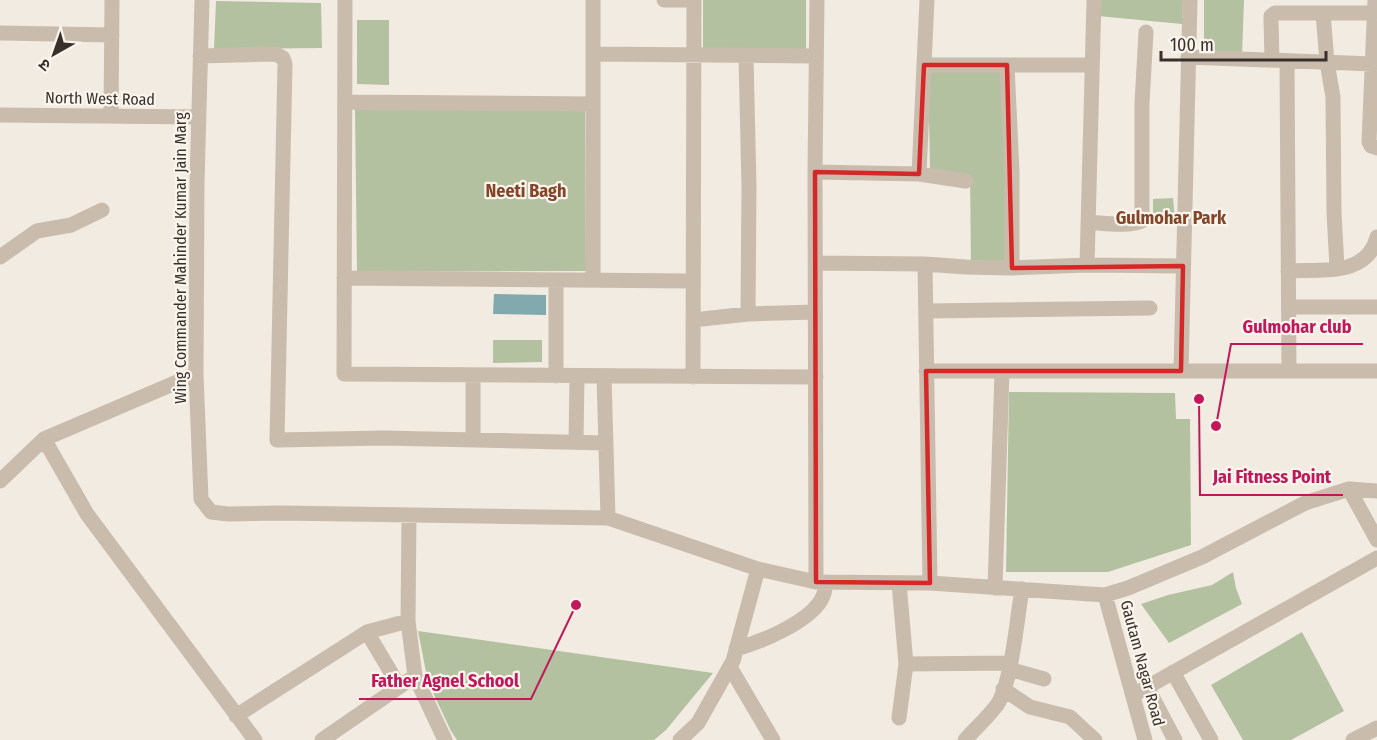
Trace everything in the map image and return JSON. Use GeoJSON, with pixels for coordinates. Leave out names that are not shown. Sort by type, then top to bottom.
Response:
{"type":"FeatureCollection","features":[{"type":"Feature","properties":{"kind":"street"},"geometry":{"type":"LineString","coordinates":[[111,116],[112,0]]}},
{"type":"Feature","properties":{"kind":"street","name":"Wing Commander Mahinder Kumar Jain Marg"},"geometry":{"type":"LineString","coordinates":[[202,0],[196,374],[201,499],[211,512],[228,514],[409,515]]}},
{"type":"Feature","properties":{"kind":"street"},"geometry":{"type":"LineString","coordinates":[[345,0],[344,374],[816,377]]}},
{"type":"Feature","properties":{"kind":"street"},"geometry":{"type":"LineString","coordinates":[[593,0],[593,280]]}},
{"type":"Feature","properties":{"kind":"street"},"geometry":{"type":"LineString","coordinates":[[664,0],[694,0],[693,377]]}},
{"type":"Feature","properties":{"kind":"street"},"geometry":{"type":"LineString","coordinates":[[736,649],[804,618],[823,596],[816,377],[817,0]]}},
{"type":"Feature","properties":{"kind":"street"},"geometry":{"type":"LineString","coordinates":[[919,174],[927,0]]}},
{"type":"Feature","properties":{"kind":"street"},"geometry":{"type":"LineString","coordinates":[[1087,265],[1094,0]]}},
{"type":"Feature","properties":{"kind":"street"},"geometry":{"type":"LineString","coordinates":[[1181,371],[1190,0]]}},
{"type":"Feature","properties":{"kind":"street"},"geometry":{"type":"LineString","coordinates":[[1289,371],[1288,272],[1279,61],[1271,16],[1275,13],[1323,13],[1374,6],[1369,142],[1371,146],[1377,148]]}},
{"type":"Feature","properties":{"kind":"street"},"geometry":{"type":"LineString","coordinates":[[1323,13],[1327,62],[1333,97],[1337,268]]}},
{"type":"Feature","properties":{"kind":"street"},"geometry":{"type":"LineString","coordinates":[[1088,222],[1127,224],[1142,221],[1142,103],[1146,32]]}},
{"type":"Feature","properties":{"kind":"street"},"geometry":{"type":"LineString","coordinates":[[0,33],[112,35]]}},
{"type":"Feature","properties":{"kind":"street"},"geometry":{"type":"LineString","coordinates":[[200,56],[276,54],[283,58],[285,64],[277,440],[384,438],[606,442]]}},
{"type":"Feature","properties":{"kind":"street"},"geometry":{"type":"LineString","coordinates":[[593,54],[816,56]]}},
{"type":"Feature","properties":{"kind":"street"},"geometry":{"type":"LineString","coordinates":[[746,56],[749,187],[748,314]]}},
{"type":"Feature","properties":{"kind":"street"},"geometry":{"type":"LineString","coordinates":[[1188,57],[1373,64]]}},
{"type":"Feature","properties":{"kind":"street"},"geometry":{"type":"LineString","coordinates":[[924,65],[1092,65]]}},
{"type":"Feature","properties":{"kind":"street"},"geometry":{"type":"LineString","coordinates":[[1007,65],[1012,171],[1012,268]]}},
{"type":"Feature","properties":{"kind":"street"},"geometry":{"type":"LineString","coordinates":[[345,102],[593,104]]}},
{"type":"Feature","properties":{"kind":"street","name":"North West Road"},"geometry":{"type":"LineString","coordinates":[[0,115],[199,117]]}},
{"type":"Feature","properties":{"kind":"street"},"geometry":{"type":"LineString","coordinates":[[815,172],[919,174],[966,181]]}},
{"type":"Feature","properties":{"kind":"street"},"geometry":{"type":"LineString","coordinates":[[0,257],[37,231],[71,225],[102,210]]}},
{"type":"Feature","properties":{"kind":"street"},"geometry":{"type":"LineString","coordinates":[[1288,272],[1351,267],[1366,259],[1374,248],[1377,237]]}},
{"type":"Feature","properties":{"kind":"street"},"geometry":{"type":"LineString","coordinates":[[815,262],[1012,268],[1087,265],[1183,266]]}},
{"type":"Feature","properties":{"kind":"street"},"geometry":{"type":"LineString","coordinates":[[925,264],[930,583]]}},
{"type":"Feature","properties":{"kind":"street"},"geometry":{"type":"LineString","coordinates":[[344,278],[693,281]]}},
{"type":"Feature","properties":{"kind":"street"},"geometry":{"type":"LineString","coordinates":[[556,280],[556,376]]}},
{"type":"Feature","properties":{"kind":"street"},"geometry":{"type":"LineString","coordinates":[[1288,307],[1377,307]]}},
{"type":"Feature","properties":{"kind":"street"},"geometry":{"type":"LineString","coordinates":[[926,311],[1150,308]]}},
{"type":"Feature","properties":{"kind":"street"},"geometry":{"type":"LineString","coordinates":[[693,320],[748,314],[816,312]]}},
{"type":"Feature","properties":{"kind":"street"},"geometry":{"type":"LineString","coordinates":[[926,370],[1377,371]]}},
{"type":"Feature","properties":{"kind":"street"},"geometry":{"type":"LineString","coordinates":[[995,588],[1002,371]]}},
{"type":"Feature","properties":{"kind":"street"},"geometry":{"type":"LineString","coordinates":[[0,481],[44,439],[196,374]]}},
{"type":"Feature","properties":{"kind":"street"},"geometry":{"type":"LineString","coordinates":[[472,375],[473,440]]}},
{"type":"Feature","properties":{"kind":"street"},"geometry":{"type":"LineString","coordinates":[[576,442],[577,376]]}},
{"type":"Feature","properties":{"kind":"street"},"geometry":{"type":"LineString","coordinates":[[604,376],[608,518]]}},
{"type":"Feature","properties":{"kind":"street"},"geometry":{"type":"LineString","coordinates":[[44,439],[87,514],[255,740]]}},
{"type":"Feature","properties":{"kind":"street"},"geometry":{"type":"LineString","coordinates":[[445,740],[415,676],[408,621],[409,515],[608,518],[758,569],[821,582],[930,583],[1105,595],[1128,588],[1202,557],[1305,503],[1349,489],[1377,491]]}},
{"type":"Feature","properties":{"kind":"street"},"geometry":{"type":"LineString","coordinates":[[1349,489],[1377,540]]}},
{"type":"Feature","properties":{"kind":"street"},"geometry":{"type":"LineString","coordinates":[[1133,695],[1377,558]]}},
{"type":"Feature","properties":{"kind":"street"},"geometry":{"type":"LineString","coordinates":[[680,740],[698,723],[729,667],[758,569]]}},
{"type":"Feature","properties":{"kind":"street"},"geometry":{"type":"LineString","coordinates":[[899,583],[906,664],[899,718]]}},
{"type":"Feature","properties":{"kind":"street"},"geometry":{"type":"LineString","coordinates":[[965,740],[996,706],[1003,689],[1022,589]]}},
{"type":"Feature","properties":{"kind":"street","name":"Gautam Nagar Road"},"geometry":{"type":"LineString","coordinates":[[1105,595],[1145,740]]}},
{"type":"Feature","properties":{"kind":"street"},"geometry":{"type":"LineString","coordinates":[[236,716],[367,632],[408,621]]}},
{"type":"Feature","properties":{"kind":"street"},"geometry":{"type":"LineString","coordinates":[[367,632],[399,686]]}},
{"type":"Feature","properties":{"kind":"street"},"geometry":{"type":"LineString","coordinates":[[906,664],[1009,666],[1044,679]]}},
{"type":"Feature","properties":{"kind":"street"},"geometry":{"type":"LineString","coordinates":[[729,667],[773,740]]}},
{"type":"Feature","properties":{"kind":"street"},"geometry":{"type":"LineString","coordinates":[[1173,672],[1211,740]]}},
{"type":"Feature","properties":{"kind":"street"},"geometry":{"type":"LineString","coordinates":[[322,740],[415,676]]}},
{"type":"Feature","properties":{"kind":"street"},"geometry":{"type":"LineString","coordinates":[[1147,687],[1175,740]]}},
{"type":"Feature","properties":{"kind":"street"},"geometry":{"type":"LineString","coordinates":[[1003,689],[1030,707],[1070,717],[1095,740]]}},
{"type":"Feature","properties":{"kind":"street"},"geometry":{"type":"LineString","coordinates":[[1353,740],[1377,728]]}},
{"type":"Feature","properties":{"kind":"highlighted area"},"geometry":{"type":"Polygon","coordinates":[[[924,65],[1007,65],[1012,268],[1183,266],[1181,371],[926,371],[930,583],[816,582],[815,172],[919,174],[924,65]]]}},
{"type":"Feature","properties":{"kind":"green space"},"geometry":{"type":"Polygon","coordinates":[[[703,0],[806,0],[806,52],[703,53],[703,0]]]}},
{"type":"Feature","properties":{"kind":"green space"},"geometry":{"type":"Polygon","coordinates":[[[1099,0],[1183,0],[1182,24],[1098,16],[1099,0]]]}},
{"type":"Feature","properties":{"kind":"green space"},"geometry":{"type":"Polygon","coordinates":[[[1204,0],[1244,0],[1242,55],[1204,53],[1204,0]]]}},
{"type":"Feature","properties":{"kind":"green space"},"geometry":{"type":"Polygon","coordinates":[[[216,1],[321,3],[322,48],[214,49],[216,1]]]}},
{"type":"Feature","properties":{"kind":"green space"},"geometry":{"type":"Polygon","coordinates":[[[357,20],[389,20],[389,85],[357,84],[357,20]]]}},
{"type":"Feature","properties":{"kind":"green space"},"geometry":{"type":"Polygon","coordinates":[[[928,70],[1003,70],[1009,265],[971,263],[970,175],[930,170],[928,70]]]}},
{"type":"Feature","properties":{"kind":"green space"},"geometry":{"type":"Polygon","coordinates":[[[355,109],[585,111],[586,271],[357,272],[355,109]]]}},
{"type":"Feature","properties":{"kind":"green space"},"geometry":{"type":"Polygon","coordinates":[[[1173,198],[1175,220],[1153,218],[1153,199],[1173,198]]]}},
{"type":"Feature","properties":{"kind":"green space"},"geometry":{"type":"Polygon","coordinates":[[[493,340],[542,340],[542,362],[493,363],[493,340]]]}},
{"type":"Feature","properties":{"kind":"green space"},"geometry":{"type":"Polygon","coordinates":[[[1009,392],[1175,393],[1176,419],[1190,419],[1191,545],[1108,572],[1006,572],[1009,392]]]}},
{"type":"Feature","properties":{"kind":"green space"},"geometry":{"type":"Polygon","coordinates":[[[1233,572],[1242,604],[1169,643],[1141,604],[1212,585],[1233,572]]]}},
{"type":"Feature","properties":{"kind":"green space"},"geometry":{"type":"Polygon","coordinates":[[[418,631],[713,673],[666,730],[654,740],[457,740],[428,682],[418,631]]]}},
{"type":"Feature","properties":{"kind":"green space"},"geometry":{"type":"Polygon","coordinates":[[[1302,632],[1344,711],[1291,740],[1243,740],[1211,685],[1302,632]]]}},
{"type":"Feature","properties":{"kind":"water"},"geometry":{"type":"Polygon","coordinates":[[[494,294],[546,295],[546,315],[493,314],[494,294]]]}},
{"type":"Feature","properties":{"kind":"place","name":"Jai Fitness Point"},"geometry":{"type":"Point","coordinates":[1199,399]}},
{"type":"Feature","properties":{"kind":"place","name":"Gulmohar club"},"geometry":{"type":"Point","coordinates":[1216,426]}},
{"type":"Feature","properties":{"kind":"place","name":"Father Agnel School"},"geometry":{"type":"Point","coordinates":[576,605]}},
{"type":"Feature","properties":{"kind":"district","name":"Neeti Bagh"},"geometry":{"type":"Point","coordinates":[526,191]}},
{"type":"Feature","properties":{"kind":"district","name":"Gulmohar Park"},"geometry":{"type":"Point","coordinates":[1171,218]}}]}
